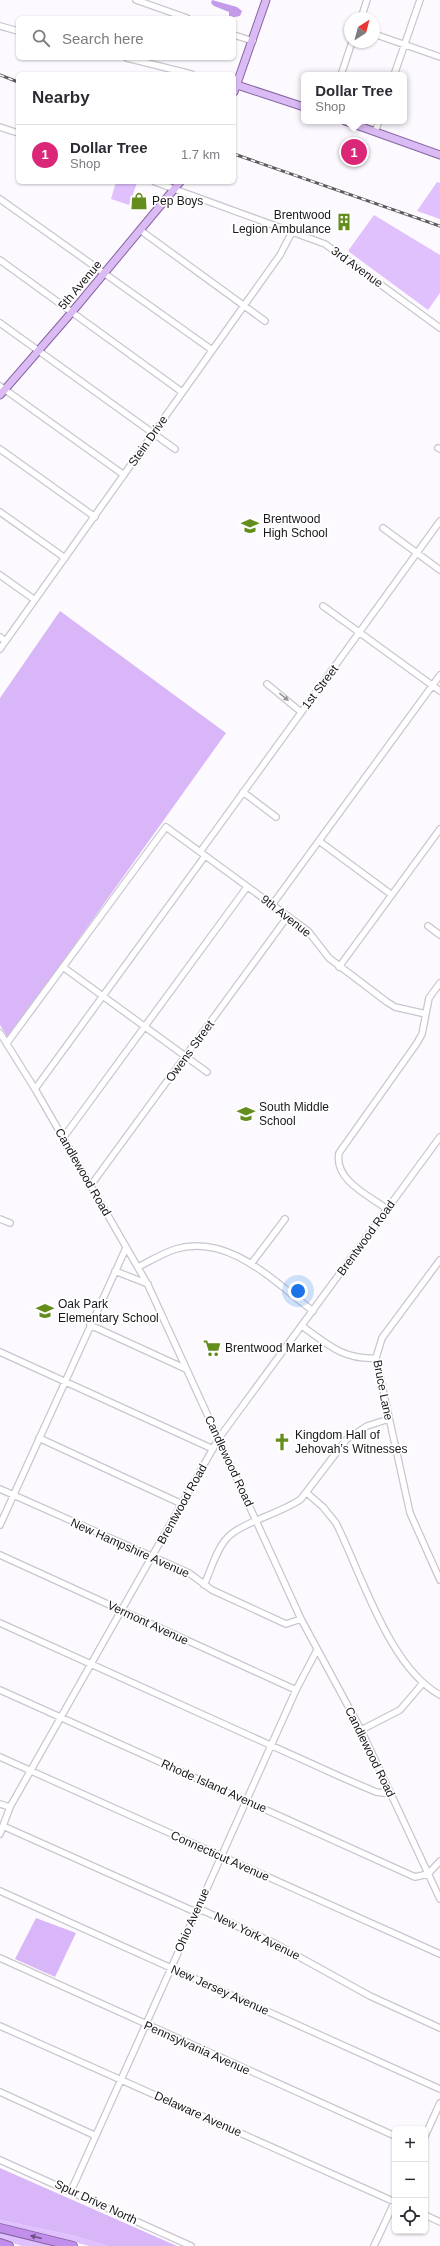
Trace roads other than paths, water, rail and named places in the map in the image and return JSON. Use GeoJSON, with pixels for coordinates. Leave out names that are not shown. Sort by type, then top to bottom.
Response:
{"type":"FeatureCollection","features":[{"type":"Feature","properties":{"kind":"highway"},"geometry":{"type":"LineString","coordinates":[[0,2228],[73,2246]]}},
{"type":"Feature","properties":{"kind":"highway"},"geometry":{"type":"LineString","coordinates":[[0,2243],[9,2246]]}},
{"type":"Feature","properties":{"kind":"main road"},"geometry":{"type":"LineString","coordinates":[[236,84],[253,41],[266,0]]}},
{"type":"Feature","properties":{"kind":"main road"},"geometry":{"type":"LineString","coordinates":[[236,87],[301,106]]}},
{"type":"Feature","properties":{"kind":"main road"},"geometry":{"type":"LineString","coordinates":[[352,124],[440,155]]}},
{"type":"Feature","properties":{"kind":"main road","name":"5th Avenue"},"geometry":{"type":"LineString","coordinates":[[2,390],[72,312],[179,184]]}},
{"type":"Feature","properties":{"kind":"street"},"geometry":{"type":"LineString","coordinates":[[136,0],[181,16]]}},
{"type":"Feature","properties":{"kind":"street"},"geometry":{"type":"LineString","coordinates":[[363,12],[367,0]]}},
{"type":"Feature","properties":{"kind":"street"},"geometry":{"type":"LineString","coordinates":[[395,72],[420,0]]}},
{"type":"Feature","properties":{"kind":"street"},"geometry":{"type":"LineString","coordinates":[[0,26],[16,30]]}},
{"type":"Feature","properties":{"kind":"street"},"geometry":{"type":"LineString","coordinates":[[236,36],[253,41]]}},
{"type":"Feature","properties":{"kind":"street"},"geometry":{"type":"LineString","coordinates":[[380,36],[440,57]]}},
{"type":"Feature","properties":{"kind":"street"},"geometry":{"type":"LineString","coordinates":[[342,72],[350,48]]}},
{"type":"Feature","properties":{"kind":"street"},"geometry":{"type":"LineString","coordinates":[[135,60],[183,72]]}},
{"type":"Feature","properties":{"kind":"street"},"geometry":{"type":"LineString","coordinates":[[375,132],[378,124]]}},
{"type":"Feature","properties":{"kind":"street"},"geometry":{"type":"LineString","coordinates":[[0,127],[16,132]]}},
{"type":"Feature","properties":{"kind":"street","name":"3rd Avenue"},"geometry":{"type":"LineString","coordinates":[[161,184],[325,244],[440,328]]}},
{"type":"Feature","properties":{"kind":"street"},"geometry":{"type":"LineString","coordinates":[[0,199],[212,350]]}},
{"type":"Feature","properties":{"kind":"street"},"geometry":{"type":"LineString","coordinates":[[140,230],[265,321]]}},
{"type":"Feature","properties":{"kind":"street","name":"Stein Drive"},"geometry":{"type":"LineString","coordinates":[[0,649],[280,255],[292,232]]}},
{"type":"Feature","properties":{"kind":"street"},"geometry":{"type":"LineString","coordinates":[[0,260],[182,392]]}},
{"type":"Feature","properties":{"kind":"street"},"geometry":{"type":"LineString","coordinates":[[0,323],[174,449]]}},
{"type":"Feature","properties":{"kind":"street"},"geometry":{"type":"LineString","coordinates":[[2,390],[124,475]]}},
{"type":"Feature","properties":{"kind":"street"},"geometry":{"type":"LineString","coordinates":[[0,449],[95,517]]}},
{"type":"Feature","properties":{"kind":"street"},"geometry":{"type":"LineString","coordinates":[[0,512],[65,558]]}},
{"type":"Feature","properties":{"kind":"street","name":"1st Street"},"geometry":{"type":"LineString","coordinates":[[200,852],[440,522]]}},
{"type":"Feature","properties":{"kind":"street"},"geometry":{"type":"LineString","coordinates":[[383,528],[440,570]]}},
{"type":"Feature","properties":{"kind":"street"},"geometry":{"type":"LineString","coordinates":[[0,575],[35,600]]}},
{"type":"Feature","properties":{"kind":"street"},"geometry":{"type":"LineString","coordinates":[[323,606],[440,691]]}},
{"type":"Feature","properties":{"kind":"street"},"geometry":{"type":"LineString","coordinates":[[0,637],[5,641]]}},
{"type":"Feature","properties":{"kind":"street"},"geometry":{"type":"LineString","coordinates":[[272,905],[440,675]]}},
{"type":"Feature","properties":{"kind":"street"},"geometry":{"type":"LineString","coordinates":[[267,684],[301,712]]}},
{"type":"Feature","properties":{"kind":"street"},"geometry":{"type":"LineString","coordinates":[[243,792],[276,817]]}},
{"type":"Feature","properties":{"kind":"street","name":"9th Avenue"},"geometry":{"type":"LineString","coordinates":[[63,967],[166,827],[308,931],[329,958],[339,967],[395,1007],[426,1014]]}},
{"type":"Feature","properties":{"kind":"street"},"geometry":{"type":"LineString","coordinates":[[339,967],[440,829]]}},
{"type":"Feature","properties":{"kind":"street"},"geometry":{"type":"LineString","coordinates":[[319,841],[392,895]]}},
{"type":"Feature","properties":{"kind":"street"},"geometry":{"type":"LineString","coordinates":[[35,1089],[205,856]]}},
{"type":"Feature","properties":{"kind":"street"},"geometry":{"type":"LineString","coordinates":[[62,1138],[247,886]]}},
{"type":"Feature","properties":{"kind":"street","name":"Owens Street"},"geometry":{"type":"LineString","coordinates":[[91,1185],[288,916]]}},
{"type":"Feature","properties":{"kind":"street"},"geometry":{"type":"LineString","coordinates":[[428,926],[440,935]]}},
{"type":"Feature","properties":{"kind":"street"},"geometry":{"type":"LineString","coordinates":[[7,1044],[63,967],[207,1072]]}},
{"type":"Feature","properties":{"kind":"street"},"geometry":{"type":"LineString","coordinates":[[387,1209],[343,1176],[338,1160],[339,1153],[417,1043],[422,1034],[429,998],[440,983]]}},
{"type":"Feature","properties":{"kind":"street","name":"Candlewood Road"},"geometry":{"type":"LineString","coordinates":[[0,1033],[35,1089],[148,1285],[302,1619],[317,1650],[361,1730],[440,1899]]}},
{"type":"Feature","properties":{"kind":"street","name":"Brentwood Road"},"geometry":{"type":"LineString","coordinates":[[0,1834],[10,1808],[219,1438],[440,1137]]}},
{"type":"Feature","properties":{"kind":"street"},"geometry":{"type":"LineString","coordinates":[[0,1219],[10,1223]]}},
{"type":"Feature","properties":{"kind":"street"},"geometry":{"type":"LineString","coordinates":[[251,1264],[285,1219]]}},
{"type":"Feature","properties":{"kind":"street"},"geometry":{"type":"LineString","coordinates":[[138,1267],[167,1252],[196,1246],[223,1250],[251,1264],[313,1311]]}},
{"type":"Feature","properties":{"kind":"street"},"geometry":{"type":"LineString","coordinates":[[0,1524],[126,1248]]}},
{"type":"Feature","properties":{"kind":"street","name":"Bruce Lane"},"geometry":{"type":"LineString","coordinates":[[440,1260],[382,1338],[376,1358],[410,1513],[440,1580]]}},
{"type":"Feature","properties":{"kind":"street"},"geometry":{"type":"LineString","coordinates":[[115,1271],[148,1285]]}},
{"type":"Feature","properties":{"kind":"street"},"geometry":{"type":"LineString","coordinates":[[90,1325],[186,1369]]}},
{"type":"Feature","properties":{"kind":"street"},"geometry":{"type":"LineString","coordinates":[[302,1326],[344,1355],[356,1358],[376,1358]]}},
{"type":"Feature","properties":{"kind":"street"},"geometry":{"type":"LineString","coordinates":[[0,1352],[213,1449]]}},
{"type":"Feature","properties":{"kind":"street"},"geometry":{"type":"LineString","coordinates":[[204,1585],[227,1538],[234,1532],[293,1505],[307,1493],[346,1440],[367,1426],[389,1419]]}},
{"type":"Feature","properties":{"kind":"street"},"geometry":{"type":"LineString","coordinates":[[39,1438],[182,1504]]}},
{"type":"Feature","properties":{"kind":"street","name":"New Hampshire Avenue"},"geometry":{"type":"LineString","coordinates":[[0,1489],[189,1573],[204,1585],[286,1624],[302,1619]]}},
{"type":"Feature","properties":{"kind":"street"},"geometry":{"type":"LineString","coordinates":[[307,1493],[323,1507],[336,1523],[393,1646],[410,1670],[423,1683],[440,1695]]}},
{"type":"Feature","properties":{"kind":"street","name":"Vermont Avenue"},"geometry":{"type":"LineString","coordinates":[[0,1555],[296,1690]]}},
{"type":"Feature","properties":{"kind":"street"},"geometry":{"type":"LineString","coordinates":[[0,1623],[376,1792],[391,1794]]}},
{"type":"Feature","properties":{"kind":"street","name":"Ohio Avenue"},"geometry":{"type":"LineString","coordinates":[[71,2191],[94,2135],[144,2024],[296,1690],[317,1650]]}},
{"type":"Feature","properties":{"kind":"street"},"geometry":{"type":"LineString","coordinates":[[361,1730],[400,1710],[423,1683]]}},
{"type":"Feature","properties":{"kind":"street","name":"Rhode Island Avenue"},"geometry":{"type":"LineString","coordinates":[[0,1690],[415,1877],[428,1874]]}},
{"type":"Feature","properties":{"kind":"street","name":"Connecticut Avenue"},"geometry":{"type":"LineString","coordinates":[[0,1757],[440,1954]]}},
{"type":"Feature","properties":{"kind":"street"},"geometry":{"type":"LineString","coordinates":[[0,1804],[10,1808]]}},
{"type":"Feature","properties":{"kind":"street","name":"New York Avenue"},"geometry":{"type":"LineString","coordinates":[[3,1826],[191,1910],[204,1911],[274,1943],[370,1996],[440,2028]]}},
{"type":"Feature","properties":{"kind":"street"},"geometry":{"type":"LineString","coordinates":[[428,1874],[440,1861]]}},
{"type":"Feature","properties":{"kind":"street","name":"New Jersey Avenue"},"geometry":{"type":"LineString","coordinates":[[0,1891],[440,2089]]}},
{"type":"Feature","properties":{"kind":"street","name":"Pennsylvania Avenue"},"geometry":{"type":"LineString","coordinates":[[0,1958],[392,2135]]}},
{"type":"Feature","properties":{"kind":"street","name":"Delaware Avenue"},"geometry":{"type":"LineString","coordinates":[[0,2026],[392,2201]]}},
{"type":"Feature","properties":{"kind":"street"},"geometry":{"type":"LineString","coordinates":[[0,2092],[94,2135]]}},
{"type":"Feature","properties":{"kind":"street"},"geometry":{"type":"LineString","coordinates":[[428,2129],[440,2103]]}},
{"type":"Feature","properties":{"kind":"street","name":"Spur Drive North"},"geometry":{"type":"LineString","coordinates":[[0,2160],[191,2246]]}},
{"type":"Feature","properties":{"kind":"street"},"geometry":{"type":"LineString","coordinates":[[374,2246],[392,2208]]}},
{"type":"Feature","properties":{"kind":"street"},"geometry":{"type":"LineString","coordinates":[[428,2216],[440,2222]]}},
{"type":"Feature","properties":{"kind":"railway"},"geometry":{"type":"LineString","coordinates":[[0,75],[16,81]]}},
{"type":"Feature","properties":{"kind":"railway"},"geometry":{"type":"LineString","coordinates":[[236,155],[440,226]]}},
{"type":"Feature","properties":{"kind":"place","name":"Dollar Tree"},"geometry":{"type":"Point","coordinates":[354,152]}},
{"type":"Feature","properties":{"kind":"place","name":"Pep Boys"},"geometry":{"type":"Point","coordinates":[139,201]}},
{"type":"Feature","properties":{"kind":"place","name":"Brentwood Legion Ambulance"},"geometry":{"type":"Point","coordinates":[344,222]}},
{"type":"Feature","properties":{"kind":"place","name":"Brentwood High School"},"geometry":{"type":"Point","coordinates":[250,526]}},
{"type":"Feature","properties":{"kind":"place","name":"South Middle School"},"geometry":{"type":"Point","coordinates":[246,1114]}},
{"type":"Feature","properties":{"kind":"place","name":"Oak Park Elementary School"},"geometry":{"type":"Point","coordinates":[45,1311]}},
{"type":"Feature","properties":{"kind":"place","name":"Brentwood Market"},"geometry":{"type":"Point","coordinates":[212,1348]}},
{"type":"Feature","properties":{"kind":"place","name":"Kingdom Hall of Jehovah’s Witnesses"},"geometry":{"type":"Point","coordinates":[282,1442]}}]}
